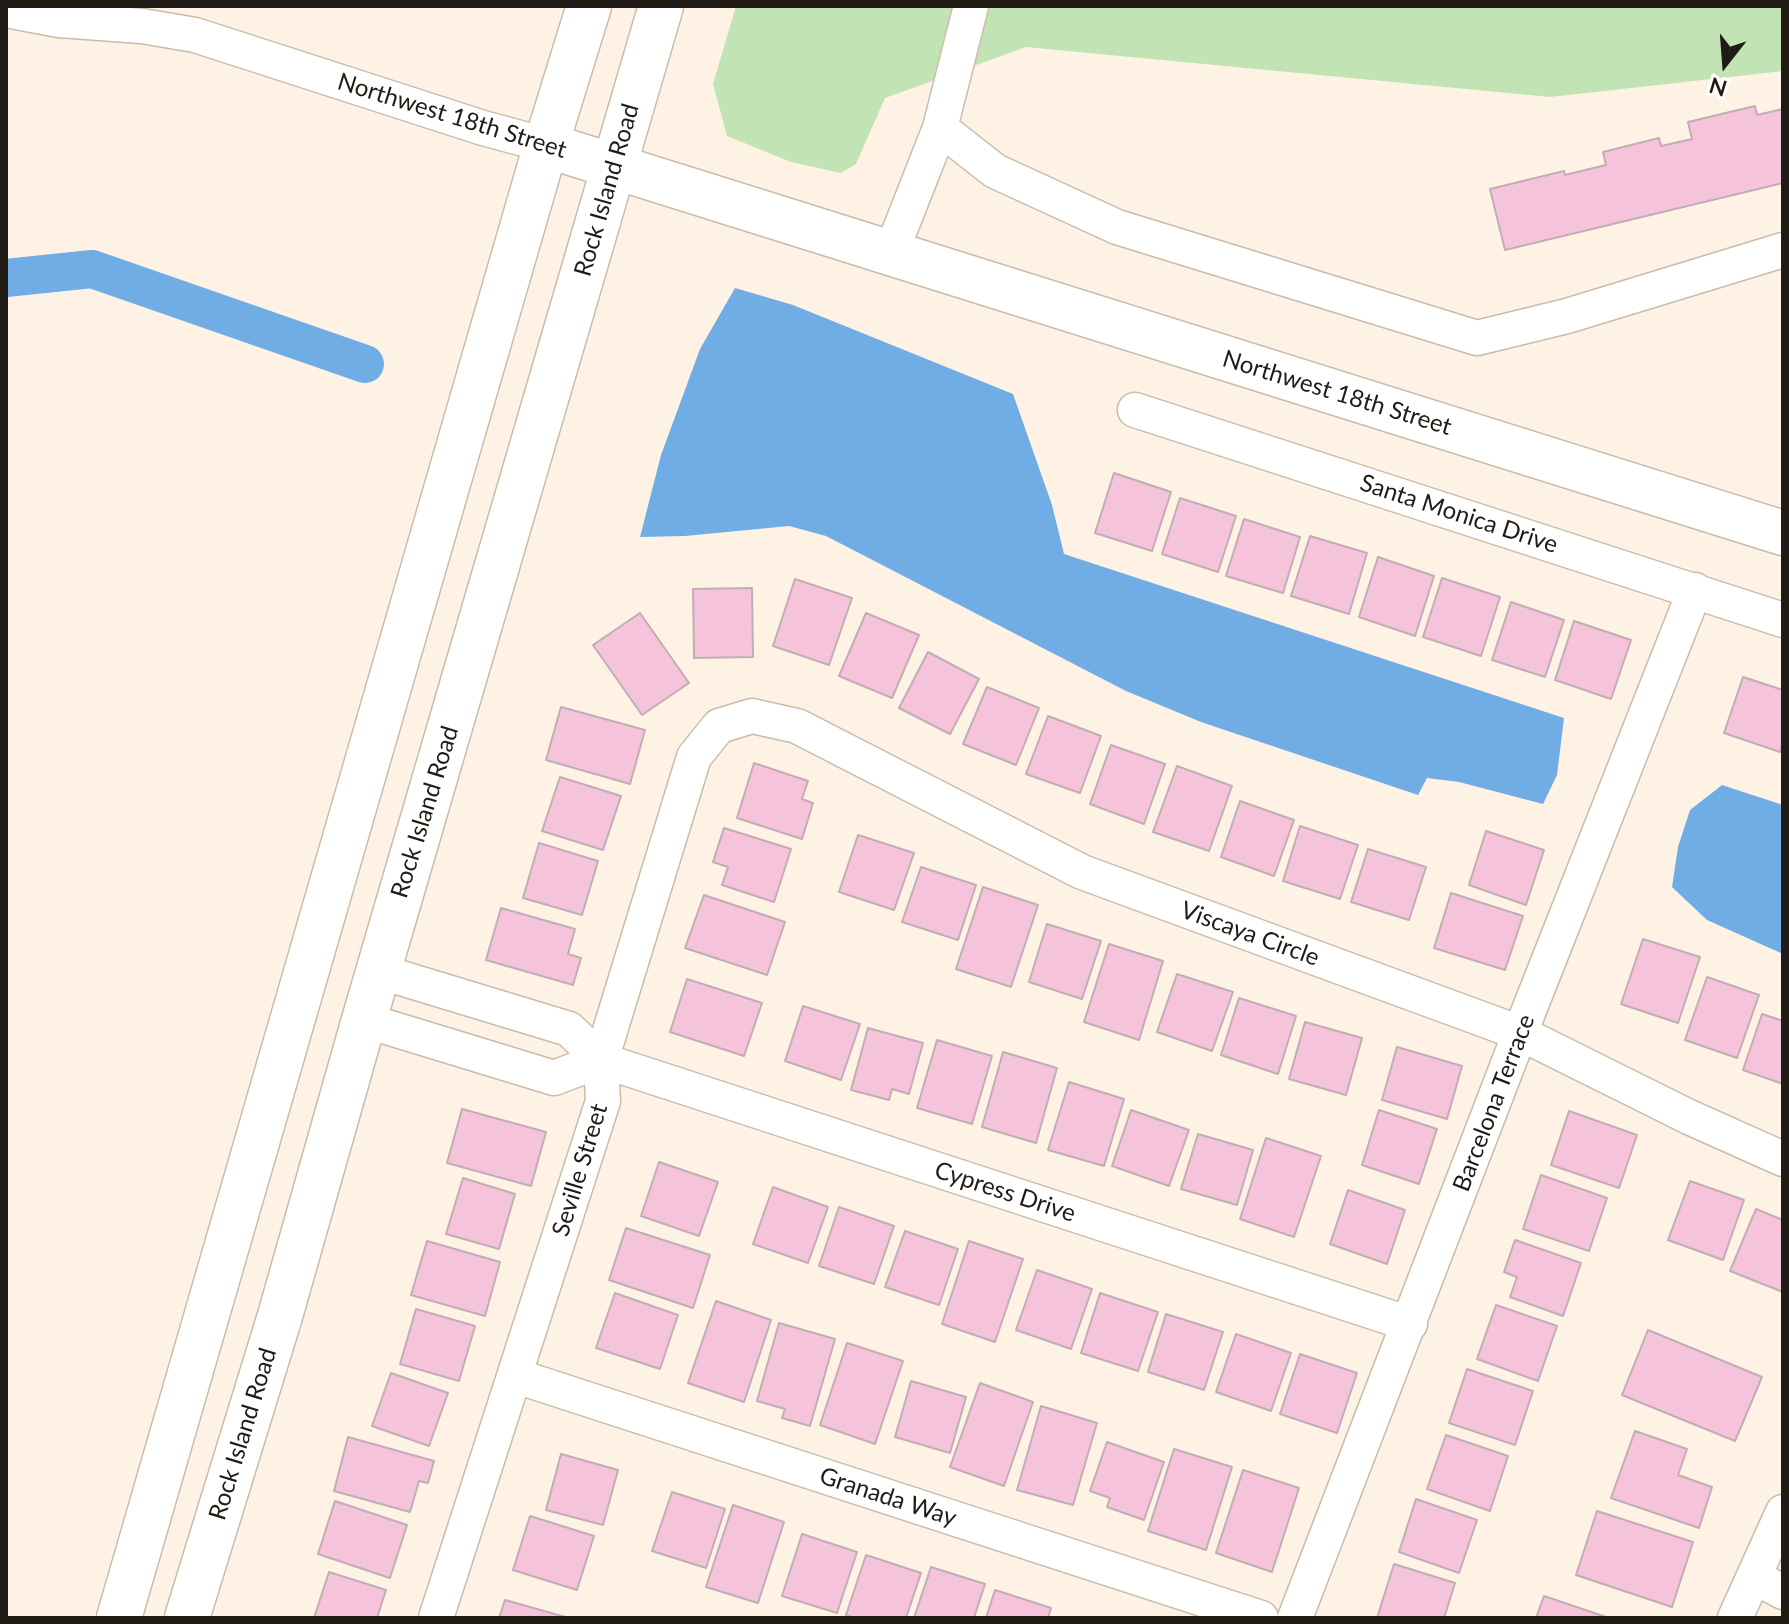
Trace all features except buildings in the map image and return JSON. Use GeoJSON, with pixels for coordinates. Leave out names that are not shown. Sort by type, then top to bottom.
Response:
{"type":"FeatureCollection","features":[{"type":"Feature","properties":{"kind":"main road"},"geometry":{"type":"LineString","coordinates":[[119,1618],[589,6]]}},
{"type":"Feature","properties":{"kind":"main road","name":"Rock Island Road"},"geometry":{"type":"LineString","coordinates":[[187,1618],[280,1316],[661,6]]}},
{"type":"Feature","properties":{"kind":"main road","name":"Northwest 18th Street"},"geometry":{"type":"LineString","coordinates":[[546,145],[1783,533]]}},
{"type":"Feature","properties":{"kind":"street"},"geometry":{"type":"LineString","coordinates":[[890,255],[940,128],[971,6]]}},
{"type":"Feature","properties":{"kind":"street","name":"Northwest 18th Street"},"geometry":{"type":"LineString","coordinates":[[6,10],[59,20],[142,26],[195,35],[483,128],[546,145]]}},
{"type":"Feature","properties":{"kind":"street"},"geometry":{"type":"LineString","coordinates":[[940,128],[995,171],[1117,227],[1477,338],[1567,316],[1783,250]]}},
{"type":"Feature","properties":{"kind":"street","name":"Santa Monica Drive"},"geometry":{"type":"LineString","coordinates":[[1135,410],[1783,620]]}},
{"type":"Feature","properties":{"kind":"street","name":"Barcelona Terrace"},"geometry":{"type":"LineString","coordinates":[[1295,1618],[1520,1033],[1695,590]]}},
{"type":"Feature","properties":{"kind":"street","name":"Viscaya Circle"},"geometry":{"type":"LineString","coordinates":[[719,726],[752,716],[797,726],[1082,872],[1520,1033],[1689,1117],[1783,1159]]}},
{"type":"Feature","properties":{"kind":"street","name":"Seville Street"},"geometry":{"type":"LineString","coordinates":[[436,1618],[603,1101],[601,1060],[694,757],[719,726]]}},
{"type":"Feature","properties":{"kind":"street","name":"Cypress Drive"},"geometry":{"type":"LineString","coordinates":[[378,971],[569,1029],[601,1060],[1410,1324]]}},
{"type":"Feature","properties":{"kind":"street"},"geometry":{"type":"LineString","coordinates":[[364,1020],[554,1078],[601,1060]]}},
{"type":"Feature","properties":{"kind":"street","name":"Granada Way"},"geometry":{"type":"LineString","coordinates":[[516,1376],[1261,1618]]}},
{"type":"Feature","properties":{"kind":"street"},"geometry":{"type":"LineString","coordinates":[[1735,1618],[1768,1585],[1783,1512]]}},
{"type":"Feature","properties":{"kind":"green space"},"geometry":{"type":"Polygon","coordinates":[[[736,6],[1783,6],[1783,71],[1550,97],[1026,47],[885,98],[856,164],[841,173],[791,162],[727,136],[713,84],[736,6]]]}},
{"type":"Feature","properties":{"kind":"water"},"geometry":{"type":"Polygon","coordinates":[[[735,288],[793,305],[1013,394],[1052,505],[1064,554],[1564,718],[1557,775],[1543,804],[1459,782],[1427,778],[1418,795],[1201,722],[1126,691],[826,536],[789,526],[640,537],[661,455],[700,349],[735,288]]]}},
{"type":"Feature","properties":{"kind":"water"},"geometry":{"type":"Polygon","coordinates":[[[1722,785],[1783,805],[1783,954],[1707,920],[1672,887],[1678,847],[1690,810],[1722,785]]]}},
{"type":"Feature","properties":{"kind":"waterway"},"geometry":{"type":"LineString","coordinates":[[6,278],[92,269],[365,364]]}}]}
